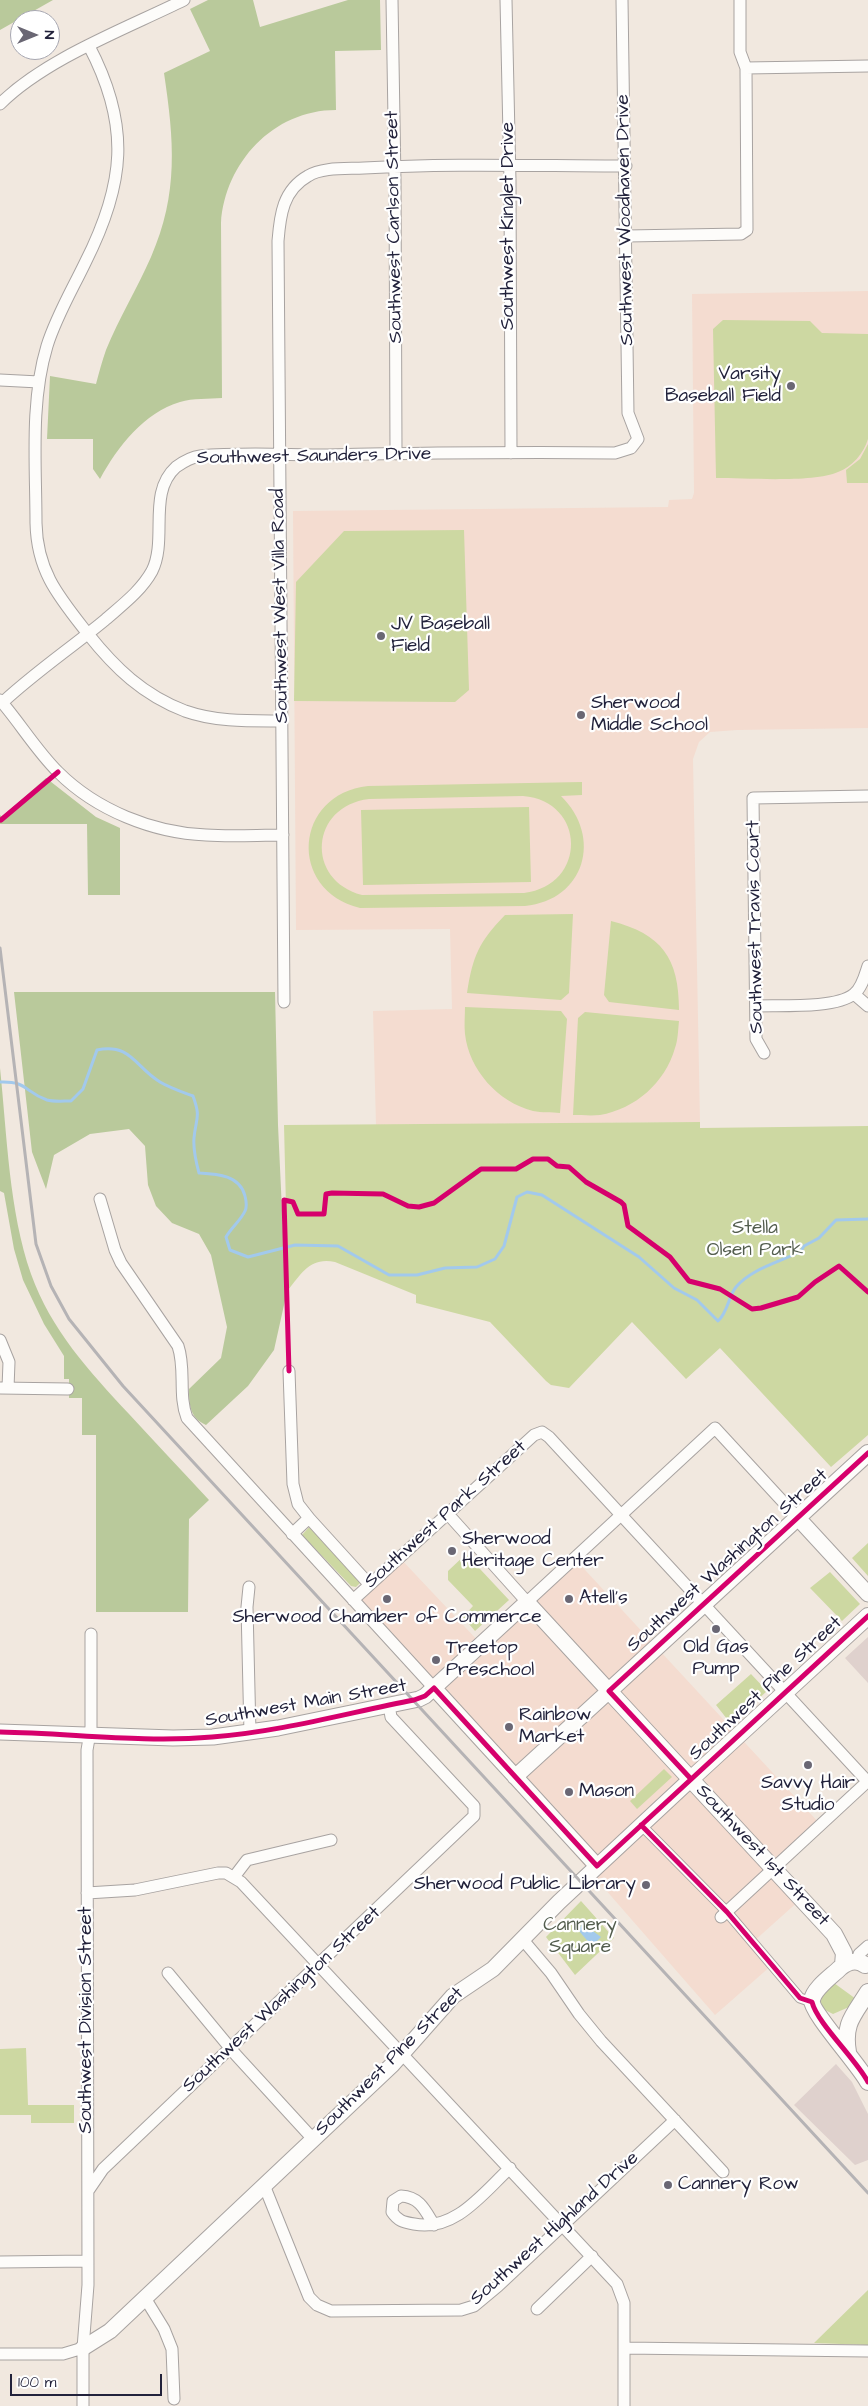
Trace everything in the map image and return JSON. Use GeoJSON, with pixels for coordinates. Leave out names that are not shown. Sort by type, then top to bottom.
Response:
{"type":"FeatureCollection","features":[{"type":"Feature","properties":{"kind":"main road","name":"Southwest Washington Street"},"geometry":{"type":"LineString","coordinates":[[609,1691],[797,1516],[868,1453]]}},
{"type":"Feature","properties":{"kind":"main road","name":"Southwest Pine Street"},"geometry":{"type":"LineString","coordinates":[[691,1780],[868,1616]]}},
{"type":"Feature","properties":{"kind":"main road","name":"Southwest 1st Street"},"geometry":{"type":"LineString","coordinates":[[609,1691],[834,1934],[844,1953],[844,1965]]}},
{"type":"Feature","properties":{"kind":"main road","name":"Southwest 1st Street"},"geometry":{"type":"LineString","coordinates":[[834,1934],[840,1934],[865,1958]]}},
{"type":"Feature","properties":{"kind":"main road"},"geometry":{"type":"LineString","coordinates":[[865,1958],[844,1965],[815,1994],[812,2002],[820,2018],[848,2052],[868,2082]]}},
{"type":"Feature","properties":{"kind":"main road"},"geometry":{"type":"LineString","coordinates":[[848,2052],[846,2031],[854,2012],[868,1992]]}},
{"type":"Feature","properties":{"kind":"main road"},"geometry":{"type":"LineString","coordinates":[[820,2018],[839,2019],[854,2012]]}},
{"type":"Feature","properties":{"kind":"street"},"geometry":{"type":"LineString","coordinates":[[0,104],[38,74],[89,46],[184,0]]}},
{"type":"Feature","properties":{"kind":"street","name":"Southwest Carlson Street"},"geometry":{"type":"LineString","coordinates":[[392,0],[396,454]]}},
{"type":"Feature","properties":{"kind":"street","name":"Southwest Kinglet Drive"},"geometry":{"type":"LineString","coordinates":[[506,0],[510,166],[511,452]]}},
{"type":"Feature","properties":{"kind":"street","name":"Southwest Woodhaven Drive"},"geometry":{"type":"LineString","coordinates":[[622,0],[626,166],[628,413],[638,439]]}},
{"type":"Feature","properties":{"kind":"street"},"geometry":{"type":"LineString","coordinates":[[627,236],[744,233],[747,225],[746,68],[740,52],[740,0]]}},
{"type":"Feature","properties":{"kind":"street"},"geometry":{"type":"LineString","coordinates":[[89,46],[103,76],[115,115],[118,170],[104,221],[50,335],[39,382],[37,544],[45,572],[55,592],[88,634],[126,677],[161,701],[186,711],[219,719],[282,721]]}},
{"type":"Feature","properties":{"kind":"street"},"geometry":{"type":"LineString","coordinates":[[746,68],[868,66]]}},
{"type":"Feature","properties":{"kind":"street","name":"Southwest West Villa Road"},"geometry":{"type":"LineString","coordinates":[[284,1002],[278,241],[280,217],[287,196],[297,183],[309,174],[326,171],[394,166],[626,166]]}},
{"type":"Feature","properties":{"kind":"street"},"geometry":{"type":"LineString","coordinates":[[0,380],[39,382]]}},
{"type":"Feature","properties":{"kind":"street","name":"Southwest Saunders Drive"},"geometry":{"type":"LineString","coordinates":[[1,701],[88,634],[134,594],[152,571],[160,540],[161,495],[167,480],[175,468],[183,462],[198,457],[280,455],[615,452],[631,448],[638,439]]}},
{"type":"Feature","properties":{"kind":"street"},"geometry":{"type":"LineString","coordinates":[[1,701],[58,772],[85,795],[119,813],[147,824],[194,834],[283,835]]}},
{"type":"Feature","properties":{"kind":"street","name":"Southwest Travis Court"},"geometry":{"type":"LineString","coordinates":[[764,1053],[756,1039],[754,798],[868,796]]}},
{"type":"Feature","properties":{"kind":"street"},"geometry":{"type":"LineString","coordinates":[[756,1006],[830,1003],[854,994],[864,979],[868,966]]}},
{"type":"Feature","properties":{"kind":"street"},"geometry":{"type":"LineString","coordinates":[[854,994],[868,1006]]}},
{"type":"Feature","properties":{"kind":"street"},"geometry":{"type":"LineString","coordinates":[[100,1199],[115,1250],[121,1263],[178,1346],[182,1360],[182,1401],[187,1418],[597,1866]]}},
{"type":"Feature","properties":{"kind":"street"},"geometry":{"type":"LineString","coordinates":[[0,1340],[9,1362],[4,1388],[68,1389]]}},
{"type":"Feature","properties":{"kind":"street"},"geometry":{"type":"LineString","coordinates":[[289,1371],[293,1484],[298,1504],[308,1518],[369,1584]]}},
{"type":"Feature","properties":{"kind":"street","name":"Southwest Main Street"},"geometry":{"type":"LineString","coordinates":[[0,1732],[192,1738],[250,1733],[422,1698],[715,1428],[797,1516]]}},
{"type":"Feature","properties":{"kind":"street","name":"Southwest Park Street"},"geometry":{"type":"LineString","coordinates":[[353,1600],[447,1513],[534,1436],[542,1432],[549,1437],[620,1515]]}},
{"type":"Feature","properties":{"kind":"street","name":"Southwest 1st Street"},"geometry":{"type":"LineString","coordinates":[[447,1513],[609,1691]]}},
{"type":"Feature","properties":{"kind":"street"},"geometry":{"type":"LineString","coordinates":[[620,1515],[868,1781],[724,1914]]}},
{"type":"Feature","properties":{"kind":"street"},"geometry":{"type":"LineString","coordinates":[[797,1516],[868,1594]]}},
{"type":"Feature","properties":{"kind":"street"},"geometry":{"type":"LineString","coordinates":[[292,1534],[308,1518]]}},
{"type":"Feature","properties":{"kind":"street"},"geometry":{"type":"LineString","coordinates":[[249,1587],[247,1607],[250,1733]]}},
{"type":"Feature","properties":{"kind":"street","name":"Southwest Division Street"},"geometry":{"type":"LineString","coordinates":[[83,2406],[83,2348],[88,2296],[87,1750],[90,1736],[91,1634]]}},
{"type":"Feature","properties":{"kind":"street","name":"Southwest Washington Street"},"geometry":{"type":"LineString","coordinates":[[515,1777],[609,1691]]}},
{"type":"Feature","properties":{"kind":"street","name":"Southwest Washington Street"},"geometry":{"type":"LineString","coordinates":[[88,2191],[103,2169],[320,1965],[474,1816],[475,1810],[391,1717],[389,1705]]}},
{"type":"Feature","properties":{"kind":"street","name":"Southwest Pine Street"},"geometry":{"type":"LineString","coordinates":[[0,2354],[62,2354],[83,2348],[110,2331],[392,2065],[453,1996],[493,1969],[641,1824],[691,1780]]}},
{"type":"Feature","properties":{"kind":"street"},"geometry":{"type":"LineString","coordinates":[[641,1824],[800,1998],[812,2002]]}},
{"type":"Feature","properties":{"kind":"street"},"geometry":{"type":"LineString","coordinates":[[234,1877],[247,1860],[331,1840]]}},
{"type":"Feature","properties":{"kind":"street"},"geometry":{"type":"LineString","coordinates":[[87,1894],[144,1888],[202,1874],[226,1873],[234,1877],[320,1965],[610,2274],[621,2292],[624,2309],[624,2406]]}},
{"type":"Feature","properties":{"kind":"street"},"geometry":{"type":"LineString","coordinates":[[523,1940],[555,1977],[587,2025],[724,2172]]}},
{"type":"Feature","properties":{"kind":"street"},"geometry":{"type":"LineString","coordinates":[[168,1973],[231,2048],[313,2139]]}},
{"type":"Feature","properties":{"kind":"street","name":"Southwest Highland Drive"},"geometry":{"type":"LineString","coordinates":[[264,2185],[309,2297],[317,2306],[331,2311],[449,2312],[468,2309],[498,2286],[675,2120]]}},
{"type":"Feature","properties":{"kind":"street"},"geometry":{"type":"LineString","coordinates":[[434,2225],[444,2223],[460,2214],[510,2168]]}},
{"type":"Feature","properties":{"kind":"street"},"geometry":{"type":"LineString","coordinates":[[537,2309],[592,2256]]}},
{"type":"Feature","properties":{"kind":"street"},"geometry":{"type":"LineString","coordinates":[[0,2262],[88,2261]]}},
{"type":"Feature","properties":{"kind":"street"},"geometry":{"type":"LineString","coordinates":[[145,2298],[164,2329],[172,2349],[174,2399]]}},
{"type":"Feature","properties":{"kind":"street"},"geometry":{"type":"LineString","coordinates":[[624,2348],[868,2351]]}},
{"type":"Feature","properties":{"kind":"shaded area","name":"Sherwood Middle School"},"geometry":{"type":"Polygon","coordinates":[[[868,291],[868,728],[710,732],[699,742],[693,759],[700,1122],[376,1125],[373,1011],[452,1009],[450,929],[296,930],[293,511],[668,507],[669,500],[692,499],[694,493],[692,294],[868,291]]]}},
{"type":"Feature","properties":{"kind":"shaded area"},"geometry":{"type":"Polygon","coordinates":[[[399,1557],[481,1644],[574,1558],[821,1825],[773,1868],[801,1899],[753,1942],[772,1965],[715,2015],[348,1595],[399,1557]]]}},
{"type":"Feature","properties":{"kind":"shaded area"},"geometry":{"type":"Polygon","coordinates":[[[868,1637],[868,1683],[845,1658],[868,1637]]]}},
{"type":"Feature","properties":{"kind":"shaded area"},"geometry":{"type":"Polygon","coordinates":[[[836,2064],[852,2082],[868,2114],[868,2160],[855,2165],[794,2105],[836,2064]]]}},
{"type":"Feature","properties":{"kind":"green space"},"geometry":{"type":"Polygon","coordinates":[[[0,0],[53,0],[35,10],[10,10],[10,24],[0,30],[0,0]]]}},
{"type":"Feature","properties":{"kind":"green space"},"geometry":{"type":"Polygon","coordinates":[[[208,0],[253,0],[260,27],[348,0],[380,0],[381,50],[335,51],[336,110],[313,112],[292,119],[273,130],[256,144],[232,180],[225,201],[221,223],[222,398],[180,402],[155,414],[133,432],[115,455],[100,479],[93,469],[93,439],[47,439],[50,376],[96,384],[111,338],[151,257],[166,211],[172,166],[172,144],[164,73],[210,51],[190,9],[208,0]]]}},
{"type":"Feature","properties":{"kind":"green space","name":"Varsity Baseball Field"},"geometry":{"type":"Polygon","coordinates":[[[723,320],[810,321],[822,333],[868,334],[868,439],[864,449],[853,463],[838,472],[813,478],[716,478],[713,329],[723,320]]]}},
{"type":"Feature","properties":{"kind":"green space"},"geometry":{"type":"Polygon","coordinates":[[[868,444],[868,483],[847,483],[846,470],[860,459],[868,444]]]}},
{"type":"Feature","properties":{"kind":"green space","name":"JV Baseball Field"},"geometry":{"type":"Polygon","coordinates":[[[464,530],[469,690],[455,702],[294,701],[296,582],[344,531],[464,530]]]}},
{"type":"Feature","properties":{"kind":"green space"},"geometry":{"type":"Polygon","coordinates":[[[46,778],[96,817],[120,828],[120,895],[88,895],[87,824],[0,824],[0,815],[2,817],[46,778]]]}},
{"type":"Feature","properties":{"kind":"green space"},"geometry":{"type":"Polygon","coordinates":[[[582,782],[582,795],[561,796],[574,812],[582,830],[584,847],[581,864],[574,879],[562,892],[545,901],[525,906],[360,908],[336,898],[320,882],[311,864],[309,843],[314,823],[325,806],[343,793],[368,786],[582,782]],[[523,796],[369,799],[349,805],[335,815],[326,828],[322,844],[324,860],[331,875],[344,887],[362,895],[524,893],[545,887],[560,875],[568,860],[571,843],[568,827],[559,812],[544,801],[523,796]]]}},
{"type":"Feature","properties":{"kind":"green space"},"geometry":{"type":"Polygon","coordinates":[[[529,807],[531,882],[363,885],[361,810],[529,807]]]}},
{"type":"Feature","properties":{"kind":"green space"},"geometry":{"type":"Polygon","coordinates":[[[573,914],[569,993],[561,1000],[467,993],[478,950],[489,933],[505,915],[573,914]]]}},
{"type":"Feature","properties":{"kind":"green space"},"geometry":{"type":"Polygon","coordinates":[[[611,921],[629,926],[643,933],[655,941],[664,951],[671,962],[676,976],[679,1010],[609,1002],[604,995],[611,921]]]}},
{"type":"Feature","properties":{"kind":"green space"},"geometry":{"type":"Polygon","coordinates":[[[14,992],[275,992],[278,1125],[286,1296],[274,1350],[248,1386],[206,1425],[194,1415],[189,1400],[189,1389],[221,1358],[227,1327],[211,1255],[199,1234],[172,1223],[156,1206],[148,1185],[145,1146],[129,1129],[90,1134],[54,1155],[46,1189],[32,1152],[14,992]]]}},
{"type":"Feature","properties":{"kind":"green space"},"geometry":{"type":"Polygon","coordinates":[[[465,1007],[561,1011],[567,1019],[560,1113],[536,1112],[520,1107],[487,1083],[472,1060],[468,1047],[465,1031],[465,1007]]]}},
{"type":"Feature","properties":{"kind":"green space"},"geometry":{"type":"Polygon","coordinates":[[[585,1012],[679,1021],[677,1042],[670,1061],[656,1083],[647,1092],[625,1107],[600,1115],[573,1115],[578,1018],[585,1012]]]}},
{"type":"Feature","properties":{"kind":"green space"},"geometry":{"type":"Polygon","coordinates":[[[0,1068],[13,1199],[24,1250],[39,1294],[60,1332],[86,1366],[209,1500],[189,1519],[188,1612],[96,1612],[96,1435],[82,1435],[82,1398],[69,1398],[69,1379],[64,1379],[64,1356],[44,1324],[23,1280],[14,1249],[4,1193],[0,1191],[0,1068]]]}},
{"type":"Feature","properties":{"kind":"green space","name":"Stella Olsen Park"},"geometry":{"type":"Polygon","coordinates":[[[700,1122],[700,1128],[868,1126],[868,1435],[831,1467],[720,1348],[686,1379],[632,1322],[569,1388],[551,1385],[546,1381],[490,1322],[416,1303],[416,1295],[335,1262],[326,1261],[313,1264],[302,1272],[288,1290],[284,1125],[700,1122]]]}},
{"type":"Feature","properties":{"kind":"green space"},"geometry":{"type":"Polygon","coordinates":[[[311,1525],[360,1583],[356,1587],[351,1586],[302,1535],[311,1525]]]}},
{"type":"Feature","properties":{"kind":"green space"},"geometry":{"type":"Polygon","coordinates":[[[868,1543],[868,1576],[852,1558],[868,1543]]]}},
{"type":"Feature","properties":{"kind":"green space"},"geometry":{"type":"Polygon","coordinates":[[[466,1554],[509,1600],[475,1631],[463,1617],[473,1606],[448,1580],[448,1571],[466,1554]]]}},
{"type":"Feature","properties":{"kind":"green space"},"geometry":{"type":"Polygon","coordinates":[[[830,1572],[860,1604],[842,1621],[810,1588],[830,1572]]]}},
{"type":"Feature","properties":{"kind":"green space"},"geometry":{"type":"Polygon","coordinates":[[[751,1674],[767,1691],[731,1724],[716,1705],[751,1674]]]}},
{"type":"Feature","properties":{"kind":"green space"},"geometry":{"type":"Polygon","coordinates":[[[664,1769],[672,1777],[637,1809],[630,1801],[664,1769]]]}},
{"type":"Feature","properties":{"kind":"green space","name":"Cannery Square"},"geometry":{"type":"Polygon","coordinates":[[[581,1901],[614,1938],[575,1975],[546,1937],[581,1901]]]}},
{"type":"Feature","properties":{"kind":"green space"},"geometry":{"type":"Polygon","coordinates":[[[834,1983],[856,1999],[849,2007],[833,2014],[823,2009],[821,2001],[823,1994],[834,1983]]]}},
{"type":"Feature","properties":{"kind":"green space"},"geometry":{"type":"Polygon","coordinates":[[[26,2048],[28,2105],[74,2105],[74,2123],[31,2123],[31,2115],[0,2115],[0,2049],[26,2048]]]}},
{"type":"Feature","properties":{"kind":"green space"},"geometry":{"type":"Polygon","coordinates":[[[868,2290],[868,2345],[814,2343],[868,2290]]]}},
{"type":"Feature","properties":{"kind":"water"},"geometry":{"type":"Polygon","coordinates":[[[582,1923],[601,1937],[592,1946],[579,1931],[582,1923]]]}},
{"type":"Feature","properties":{"kind":"waterway"},"geometry":{"type":"LineString","coordinates":[[0,1082],[16,1083],[47,1100],[71,1101],[83,1089],[97,1050],[108,1049],[125,1053],[160,1082],[193,1096],[197,1113],[194,1147],[199,1173],[227,1177],[242,1189],[246,1199],[246,1209],[226,1237],[230,1250],[248,1257],[295,1245],[338,1246],[389,1275],[417,1275],[445,1268],[477,1267],[495,1259],[504,1246],[517,1197],[527,1192],[542,1195],[639,1257],[674,1288],[697,1300],[718,1321],[724,1313],[736,1287],[750,1275],[801,1251],[804,1246],[819,1238],[836,1220],[868,1219]]}},
{"type":"Feature","properties":{"kind":"railway"},"geometry":{"type":"LineString","coordinates":[[0,948],[36,1244],[51,1286],[69,1319],[123,1386],[868,2193]]}},
{"type":"Feature","properties":{"kind":"cycle path"},"geometry":{"type":"LineString","coordinates":[[1,820],[58,772]]}},
{"type":"Feature","properties":{"kind":"cycle path"},"geometry":{"type":"LineString","coordinates":[[289,1371],[284,1200],[293,1202],[298,1214],[324,1214],[326,1194],[332,1193],[383,1194],[408,1206],[419,1207],[434,1203],[481,1169],[516,1169],[533,1159],[548,1159],[557,1166],[569,1167],[586,1182],[621,1202],[624,1205],[628,1226],[670,1257],[689,1281],[720,1289],[752,1309],[798,1297],[815,1282],[839,1266],[868,1292]]}},
{"type":"Feature","properties":{"kind":"cycle path"},"geometry":{"type":"LineString","coordinates":[[691,1779],[609,1691],[868,1453]]}},
{"type":"Feature","properties":{"kind":"cycle path"},"geometry":{"type":"LineString","coordinates":[[0,1732],[159,1739],[237,1735],[288,1727],[414,1700],[425,1696],[434,1688],[597,1866],[868,1616]]}},
{"type":"Feature","properties":{"kind":"cycle path"},"geometry":{"type":"LineString","coordinates":[[641,1825],[727,1912],[800,1998],[812,2002],[821,2020],[868,2082]]}},
{"type":"Feature","properties":{"kind":"place","name":"Varsity Baseball Field"},"geometry":{"type":"Point","coordinates":[791,386]}},
{"type":"Feature","properties":{"kind":"place","name":"JV Baseball Field"},"geometry":{"type":"Point","coordinates":[381,636]}},
{"type":"Feature","properties":{"kind":"place","name":"Sherwood Middle School"},"geometry":{"type":"Point","coordinates":[581,715]}},
{"type":"Feature","properties":{"kind":"place","name":"Sherwood Heritage Center"},"geometry":{"type":"Point","coordinates":[452,1551]}},
{"type":"Feature","properties":{"kind":"place","name":"Sherwood Chamber of Commerce"},"geometry":{"type":"Point","coordinates":[387,1599]}},
{"type":"Feature","properties":{"kind":"place","name":"Atell's"},"geometry":{"type":"Point","coordinates":[569,1599]}},
{"type":"Feature","properties":{"kind":"place","name":"Old Gas Pump"},"geometry":{"type":"Point","coordinates":[716,1629]}},
{"type":"Feature","properties":{"kind":"place","name":"Treetop Preschool"},"geometry":{"type":"Point","coordinates":[436,1660]}},
{"type":"Feature","properties":{"kind":"place","name":"Rainbow Market"},"geometry":{"type":"Point","coordinates":[509,1727]}},
{"type":"Feature","properties":{"kind":"place","name":"Savvy Hair Studio"},"geometry":{"type":"Point","coordinates":[808,1765]}},
{"type":"Feature","properties":{"kind":"place","name":"Mason"},"geometry":{"type":"Point","coordinates":[569,1792]}},
{"type":"Feature","properties":{"kind":"place","name":"Sherwood Public Library"},"geometry":{"type":"Point","coordinates":[646,1885]}},
{"type":"Feature","properties":{"kind":"place","name":"Cannery Row"},"geometry":{"type":"Point","coordinates":[668,2185]}}]}
